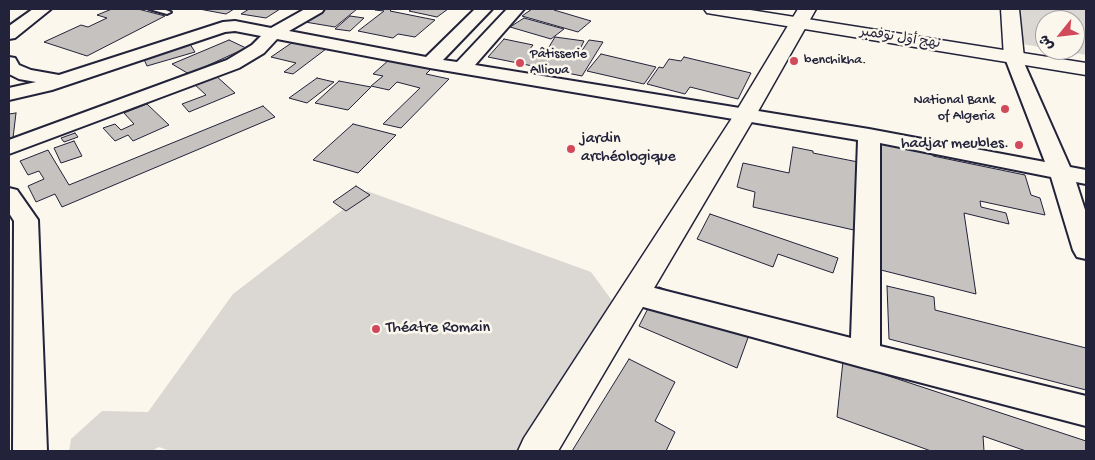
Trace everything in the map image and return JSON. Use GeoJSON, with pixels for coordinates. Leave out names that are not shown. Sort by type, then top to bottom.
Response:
{"type":"FeatureCollection","features":[{"type":"Feature","properties":{"kind":"main road","name":"نهج أول نوفمبر"},"geometry":{"type":"LineString","coordinates":[[713,9],[803,16],[1014,58],[1086,69]]}},
{"type":"Feature","properties":{"kind":"main road"},"geometry":{"type":"LineString","coordinates":[[1010,9],[1014,58]]}},
{"type":"Feature","properties":{"kind":"main road"},"geometry":{"type":"LineString","coordinates":[[537,451],[745,115],[803,16]]}},
{"type":"Feature","properties":{"kind":"street"},"geometry":{"type":"LineString","coordinates":[[9,34],[43,9]]}},
{"type":"Feature","properties":{"kind":"street"},"geometry":{"type":"LineString","coordinates":[[9,147],[233,64],[258,48],[274,33],[316,9]]}},
{"type":"Feature","properties":{"kind":"street"},"geometry":{"type":"LineString","coordinates":[[430,63],[484,9]]}},
{"type":"Feature","properties":{"kind":"street"},"geometry":{"type":"LineString","coordinates":[[462,68],[516,9]]}},
{"type":"Feature","properties":{"kind":"street"},"geometry":{"type":"LineString","coordinates":[[9,94],[53,84],[222,27],[235,26],[430,63],[869,135],[1086,177]]}},
{"type":"Feature","properties":{"kind":"street"},"geometry":{"type":"LineString","coordinates":[[1014,58],[1061,172],[1086,250]]}},
{"type":"Feature","properties":{"kind":"street"},"geometry":{"type":"LineString","coordinates":[[9,62],[12,68],[53,84]]}},
{"type":"Feature","properties":{"kind":"street"},"geometry":{"type":"LineString","coordinates":[[9,86],[53,84]]}},
{"type":"Feature","properties":{"kind":"street"},"geometry":{"type":"LineString","coordinates":[[865,355],[869,135]]}},
{"type":"Feature","properties":{"kind":"street"},"geometry":{"type":"LineString","coordinates":[[9,196],[26,220],[30,451]]}},
{"type":"Feature","properties":{"kind":"street"},"geometry":{"type":"LineString","coordinates":[[635,294],[1086,411]]}},
{"type":"Feature","properties":{"kind":"lane"},"geometry":{"type":"LineString","coordinates":[[153,9],[167,12]]}},
{"type":"Feature","properties":{"kind":"shaded area"},"geometry":{"type":"Polygon","coordinates":[[[1018,9],[1086,9],[1086,55],[1085,10],[1035,10],[1035,46],[1017,43],[1018,9]]]}},
{"type":"Feature","properties":{"kind":"shaded area"},"geometry":{"type":"Polygon","coordinates":[[[367,191],[591,272],[613,302],[520,451],[170,451],[159,447],[152,451],[69,451],[71,439],[102,411],[148,412],[233,294],[367,191]]]}},
{"type":"Feature","properties":{"kind":"building"},"geometry":{"type":"Polygon","coordinates":[[[112,9],[138,9],[165,16],[87,56],[44,42],[81,25],[88,27],[107,18],[97,15],[112,9]]]}},
{"type":"Feature","properties":{"kind":"building"},"geometry":{"type":"Polygon","coordinates":[[[199,9],[234,9],[226,14],[199,9]]]}},
{"type":"Feature","properties":{"kind":"building"},"geometry":{"type":"Polygon","coordinates":[[[249,9],[280,9],[266,18],[241,14],[249,9]]]}},
{"type":"Feature","properties":{"kind":"building"},"geometry":{"type":"Polygon","coordinates":[[[321,9],[357,9],[335,27],[305,22],[321,9]]]}},
{"type":"Feature","properties":{"kind":"building"},"geometry":{"type":"Polygon","coordinates":[[[392,9],[390,11],[435,20],[415,37],[398,34],[393,38],[358,31],[384,11],[375,10],[392,9]]]}},
{"type":"Feature","properties":{"kind":"building"},"geometry":{"type":"Polygon","coordinates":[[[412,9],[448,9],[437,17],[409,11],[412,9]]]}},
{"type":"Feature","properties":{"kind":"building"},"geometry":{"type":"Polygon","coordinates":[[[532,9],[556,9],[554,10],[591,21],[578,32],[522,16],[532,9]]]}},
{"type":"Feature","properties":{"kind":"building"},"geometry":{"type":"Polygon","coordinates":[[[350,16],[364,18],[350,31],[335,29],[350,16]]]}},
{"type":"Feature","properties":{"kind":"building"},"geometry":{"type":"Polygon","coordinates":[[[524,18],[564,29],[551,39],[510,27],[524,18]]]}},
{"type":"Feature","properties":{"kind":"building"},"geometry":{"type":"Polygon","coordinates":[[[555,37],[584,41],[576,57],[546,52],[555,37]]]}},
{"type":"Feature","properties":{"kind":"building"},"geometry":{"type":"Polygon","coordinates":[[[504,39],[533,45],[530,49],[577,58],[589,40],[603,42],[582,76],[488,57],[504,39]]]}},
{"type":"Feature","properties":{"kind":"building"},"geometry":{"type":"Polygon","coordinates":[[[229,40],[246,48],[189,74],[172,64],[229,40]]]}},
{"type":"Feature","properties":{"kind":"building"},"geometry":{"type":"Polygon","coordinates":[[[188,41],[195,52],[147,66],[142,55],[188,41]]]}},
{"type":"Feature","properties":{"kind":"building"},"geometry":{"type":"Polygon","coordinates":[[[293,42],[326,49],[293,74],[284,72],[296,63],[271,57],[293,42]]]}},
{"type":"Feature","properties":{"kind":"building"},"geometry":{"type":"Polygon","coordinates":[[[601,54],[656,67],[644,84],[587,71],[601,54]]]}},
{"type":"Feature","properties":{"kind":"building"},"geometry":{"type":"Polygon","coordinates":[[[684,57],[751,73],[738,99],[690,87],[685,94],[647,84],[659,67],[663,68],[669,59],[681,61],[684,57]]]}},
{"type":"Feature","properties":{"kind":"building"},"geometry":{"type":"Polygon","coordinates":[[[389,60],[431,69],[426,74],[449,79],[401,128],[383,124],[420,88],[397,82],[389,90],[371,86],[383,76],[373,74],[389,60]]]}},
{"type":"Feature","properties":{"kind":"building"},"geometry":{"type":"Polygon","coordinates":[[[215,75],[235,93],[189,112],[182,104],[206,95],[193,83],[215,75]]]}},
{"type":"Feature","properties":{"kind":"building"},"geometry":{"type":"Polygon","coordinates":[[[317,78],[334,82],[307,103],[289,98],[317,78]]]}},
{"type":"Feature","properties":{"kind":"building"},"geometry":{"type":"Polygon","coordinates":[[[339,81],[371,87],[348,110],[315,103],[339,81]]]}},
{"type":"Feature","properties":{"kind":"building"},"geometry":{"type":"Polygon","coordinates":[[[147,104],[169,125],[133,141],[128,135],[115,141],[103,128],[115,124],[121,130],[134,124],[124,113],[147,104]]]}},
{"type":"Feature","properties":{"kind":"building"},"geometry":{"type":"Polygon","coordinates":[[[263,106],[275,117],[62,207],[55,194],[36,202],[28,186],[44,179],[39,171],[28,175],[20,161],[48,150],[69,185],[263,106]]]}},
{"type":"Feature","properties":{"kind":"building"},"geometry":{"type":"Polygon","coordinates":[[[16,113],[13,138],[9,138],[9,114],[16,113]]]}},
{"type":"Feature","properties":{"kind":"building"},"geometry":{"type":"Polygon","coordinates":[[[353,124],[396,135],[358,173],[313,160],[353,124]]]}},
{"type":"Feature","properties":{"kind":"building"},"geometry":{"type":"Polygon","coordinates":[[[75,133],[78,137],[64,142],[61,138],[75,133]]]}},
{"type":"Feature","properties":{"kind":"building"},"geometry":{"type":"Polygon","coordinates":[[[878,137],[932,148],[933,156],[1025,175],[1031,195],[1040,198],[1045,215],[980,201],[981,207],[1006,213],[1009,224],[964,213],[976,294],[877,269],[878,137]]]}},
{"type":"Feature","properties":{"kind":"building"},"geometry":{"type":"Polygon","coordinates":[[[74,141],[82,156],[61,163],[54,148],[74,141]]]}},
{"type":"Feature","properties":{"kind":"building"},"geometry":{"type":"Polygon","coordinates":[[[793,147],[858,162],[858,231],[753,207],[755,192],[737,187],[743,163],[789,173],[793,147]]]}},
{"type":"Feature","properties":{"kind":"building"},"geometry":{"type":"Polygon","coordinates":[[[356,186],[370,195],[346,211],[333,202],[356,186]]]}},
{"type":"Feature","properties":{"kind":"building"},"geometry":{"type":"Polygon","coordinates":[[[710,214],[838,258],[833,273],[778,254],[773,267],[697,239],[710,214]]]}},
{"type":"Feature","properties":{"kind":"building"},"geometry":{"type":"Polygon","coordinates":[[[887,286],[934,297],[935,310],[1086,348],[1086,390],[889,339],[887,286]]]}},
{"type":"Feature","properties":{"kind":"building"},"geometry":{"type":"Polygon","coordinates":[[[659,287],[753,324],[737,368],[639,326],[659,287]]]}},
{"type":"Feature","properties":{"kind":"building"},"geometry":{"type":"Polygon","coordinates":[[[629,359],[675,382],[655,421],[675,432],[666,451],[572,451],[629,359]]]}},
{"type":"Feature","properties":{"kind":"building"},"geometry":{"type":"Polygon","coordinates":[[[843,361],[1086,441],[1086,451],[1026,451],[983,436],[984,451],[931,451],[837,417],[843,361]]]}},
{"type":"Feature","properties":{"kind":"place","name":"benchikha."},"geometry":{"type":"Point","coordinates":[794,61]}},
{"type":"Feature","properties":{"kind":"place","name":"Pâtisserie Allioua"},"geometry":{"type":"Point","coordinates":[520,63]}},
{"type":"Feature","properties":{"kind":"place","name":"National Bank of Algeria"},"geometry":{"type":"Point","coordinates":[1005,109]}},
{"type":"Feature","properties":{"kind":"place","name":"hadjar meubles."},"geometry":{"type":"Point","coordinates":[1019,145]}},
{"type":"Feature","properties":{"kind":"place","name":"jardin archéologique"},"geometry":{"type":"Point","coordinates":[571,149]}},
{"type":"Feature","properties":{"kind":"place","name":"Théatre Romain"},"geometry":{"type":"Point","coordinates":[376,329]}}]}
